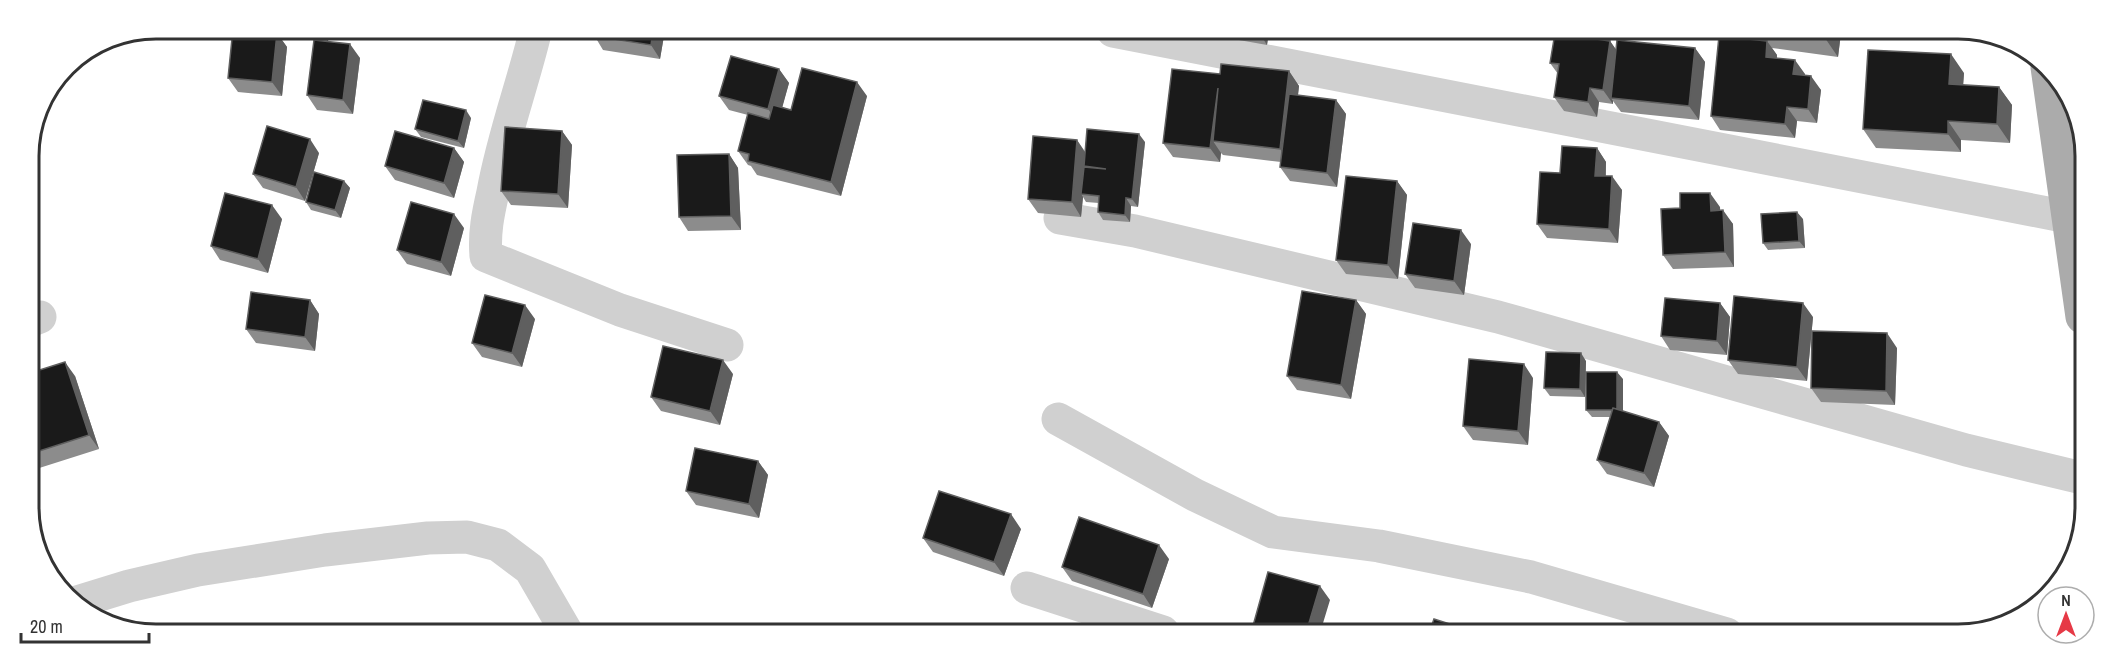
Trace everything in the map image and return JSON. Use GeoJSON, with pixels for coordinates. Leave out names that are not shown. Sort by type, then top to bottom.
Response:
{"type":"FeatureCollection","features":[{"type":"Feature","properties":{"kind":"main road"},"geometry":{"type":"LineString","coordinates":[[2050,85],[2075,212]]}},
{"type":"Feature","properties":{"kind":"street"},"geometry":{"type":"LineString","coordinates":[[534,39],[500,153],[484,236],[486,256],[620,310],[727,345]]}},
{"type":"Feature","properties":{"kind":"street"},"geometry":{"type":"LineString","coordinates":[[1154,39],[2075,217]]}},
{"type":"Feature","properties":{"kind":"street"},"geometry":{"type":"LineString","coordinates":[[1060,218],[1135,231],[1498,317],[1966,450],[2075,476]]}},
{"type":"Feature","properties":{"kind":"street"},"geometry":{"type":"LineString","coordinates":[[1058,419],[1195,495],[1273,532],[1379,546],[1531,577],[1693,624]]}},
{"type":"Feature","properties":{"kind":"street"},"geometry":{"type":"LineString","coordinates":[[85,600],[129,586],[198,570],[325,550],[428,538],[467,537],[498,545],[530,569],[562,624]]}},
{"type":"Feature","properties":{"kind":"street"},"geometry":{"type":"LineString","coordinates":[[1027,588],[1136,624]]}},
{"type":"Feature","properties":{"kind":"building"},"geometry":{"type":"Polygon","coordinates":[[[232,39],[276,39],[272,82],[228,78],[232,39]]]}},
{"type":"Feature","properties":{"kind":"building"},"geometry":{"type":"Polygon","coordinates":[[[613,39],[652,39],[651,45],[613,39]]]}},
{"type":"Feature","properties":{"kind":"building"},"geometry":{"type":"Polygon","coordinates":[[[1554,39],[1610,41],[1603,90],[1590,88],[1588,102],[1554,97],[1559,64],[1550,63],[1554,39]]]}},
{"type":"Feature","properties":{"kind":"building"},"geometry":{"type":"Polygon","coordinates":[[[1719,39],[1767,41],[1766,57],[1795,60],[1793,74],[1811,76],[1808,109],[1787,107],[1785,124],[1711,116],[1719,39]]]}},
{"type":"Feature","properties":{"kind":"building"},"geometry":{"type":"Polygon","coordinates":[[[314,40],[350,44],[343,100],[307,95],[314,40]]]}},
{"type":"Feature","properties":{"kind":"building"},"geometry":{"type":"Polygon","coordinates":[[[1617,40],[1695,48],[1689,106],[1611,98],[1617,40]]]}},
{"type":"Feature","properties":{"kind":"building"},"geometry":{"type":"Polygon","coordinates":[[[1868,50],[1951,54],[1949,84],[1999,87],[1997,124],[1948,121],[1948,134],[1863,129],[1868,50]]]}},
{"type":"Feature","properties":{"kind":"building"},"geometry":{"type":"Polygon","coordinates":[[[731,56],[779,69],[768,109],[719,96],[731,56]]]}},
{"type":"Feature","properties":{"kind":"building"},"geometry":{"type":"Polygon","coordinates":[[[1221,64],[1289,71],[1280,149],[1213,141],[1218,88],[1210,148],[1163,143],[1172,69],[1220,74],[1221,64]]]}},
{"type":"Feature","properties":{"kind":"building"},"geometry":{"type":"Polygon","coordinates":[[[802,68],[857,82],[831,182],[748,161],[749,154],[738,151],[748,113],[769,119],[773,105],[791,110],[802,68]]]}},
{"type":"Feature","properties":{"kind":"building"},"geometry":{"type":"Polygon","coordinates":[[[1289,94],[1336,100],[1327,173],[1280,167],[1289,94]]]}},
{"type":"Feature","properties":{"kind":"building"},"geometry":{"type":"Polygon","coordinates":[[[423,100],[466,110],[458,141],[415,129],[423,100]]]}},
{"type":"Feature","properties":{"kind":"building"},"geometry":{"type":"Polygon","coordinates":[[[267,126],[310,139],[296,187],[253,174],[267,126]]]}},
{"type":"Feature","properties":{"kind":"building"},"geometry":{"type":"Polygon","coordinates":[[[505,127],[562,131],[558,194],[501,191],[505,127]]]}},
{"type":"Feature","properties":{"kind":"building"},"geometry":{"type":"Polygon","coordinates":[[[1087,129],[1139,134],[1132,199],[1126,198],[1125,215],[1098,212],[1099,196],[1081,194],[1084,167],[1106,169],[1084,166],[1087,129]]]}},
{"type":"Feature","properties":{"kind":"building"},"geometry":{"type":"Polygon","coordinates":[[[395,131],[454,148],[444,183],[385,166],[395,131]]]}},
{"type":"Feature","properties":{"kind":"building"},"geometry":{"type":"Polygon","coordinates":[[[1033,136],[1077,140],[1072,202],[1028,199],[1033,136]]]}},
{"type":"Feature","properties":{"kind":"building"},"geometry":{"type":"Polygon","coordinates":[[[1562,146],[1597,148],[1595,176],[1612,176],[1609,229],[1537,224],[1540,172],[1560,173],[1562,146]]]}},
{"type":"Feature","properties":{"kind":"building"},"geometry":{"type":"Polygon","coordinates":[[[729,154],[731,216],[679,217],[677,155],[729,154]]]}},
{"type":"Feature","properties":{"kind":"building"},"geometry":{"type":"Polygon","coordinates":[[[314,172],[344,181],[335,210],[306,202],[314,172]]]}},
{"type":"Feature","properties":{"kind":"building"},"geometry":{"type":"Polygon","coordinates":[[[1346,176],[1397,181],[1388,265],[1336,260],[1346,176]]]}},
{"type":"Feature","properties":{"kind":"building"},"geometry":{"type":"Polygon","coordinates":[[[225,193],[272,205],[258,259],[211,246],[225,193]]]}},
{"type":"Feature","properties":{"kind":"building"},"geometry":{"type":"Polygon","coordinates":[[[1680,193],[1710,193],[1711,211],[1723,210],[1725,252],[1663,255],[1661,209],[1680,208],[1680,193]]]}},
{"type":"Feature","properties":{"kind":"building"},"geometry":{"type":"Polygon","coordinates":[[[411,202],[454,214],[441,262],[397,250],[411,202]]]}},
{"type":"Feature","properties":{"kind":"building"},"geometry":{"type":"Polygon","coordinates":[[[1797,212],[1799,241],[1763,243],[1761,214],[1797,212]]]}},
{"type":"Feature","properties":{"kind":"building"},"geometry":{"type":"Polygon","coordinates":[[[1413,223],[1461,230],[1454,281],[1405,274],[1413,223]]]}},
{"type":"Feature","properties":{"kind":"building"},"geometry":{"type":"Polygon","coordinates":[[[1302,291],[1356,300],[1341,385],[1287,376],[1302,291]]]}},
{"type":"Feature","properties":{"kind":"building"},"geometry":{"type":"Polygon","coordinates":[[[251,292],[310,300],[305,337],[246,329],[251,292]]]}},
{"type":"Feature","properties":{"kind":"building"},"geometry":{"type":"Polygon","coordinates":[[[485,295],[525,305],[512,353],[472,343],[485,295]]]}},
{"type":"Feature","properties":{"kind":"building"},"geometry":{"type":"Polygon","coordinates":[[[1734,296],[1803,303],[1797,367],[1728,360],[1734,296]]]}},
{"type":"Feature","properties":{"kind":"building"},"geometry":{"type":"Polygon","coordinates":[[[1665,298],[1720,303],[1717,341],[1661,336],[1665,298]]]}},
{"type":"Feature","properties":{"kind":"building"},"geometry":{"type":"Polygon","coordinates":[[[1812,331],[1887,333],[1886,391],[1811,388],[1812,331]]]}},
{"type":"Feature","properties":{"kind":"building"},"geometry":{"type":"Polygon","coordinates":[[[663,346],[723,360],[710,411],[651,397],[663,346]]]}},
{"type":"Feature","properties":{"kind":"building"},"geometry":{"type":"Polygon","coordinates":[[[1546,352],[1581,353],[1580,389],[1544,388],[1546,352]]]}},
{"type":"Feature","properties":{"kind":"building"},"geometry":{"type":"Polygon","coordinates":[[[1469,359],[1524,364],[1518,431],[1463,426],[1469,359]]]}},
{"type":"Feature","properties":{"kind":"building"},"geometry":{"type":"Polygon","coordinates":[[[65,362],[89,435],[39,451],[39,370],[65,362]]]}},
{"type":"Feature","properties":{"kind":"building"},"geometry":{"type":"Polygon","coordinates":[[[1586,372],[1617,372],[1617,409],[1586,410],[1586,372]]]}},
{"type":"Feature","properties":{"kind":"building"},"geometry":{"type":"Polygon","coordinates":[[[1613,408],[1659,422],[1644,473],[1597,460],[1613,408]]]}},
{"type":"Feature","properties":{"kind":"building"},"geometry":{"type":"Polygon","coordinates":[[[695,448],[758,461],[749,504],[686,491],[695,448]]]}},
{"type":"Feature","properties":{"kind":"building"},"geometry":{"type":"Polygon","coordinates":[[[939,491],[1011,514],[994,562],[923,538],[939,491]]]}},
{"type":"Feature","properties":{"kind":"building"},"geometry":{"type":"Polygon","coordinates":[[[1079,517],[1159,545],[1143,594],[1062,567],[1079,517]]]}},
{"type":"Feature","properties":{"kind":"building"},"geometry":{"type":"Polygon","coordinates":[[[1268,572],[1320,586],[1309,624],[1254,624],[1268,572]]]}},
{"type":"Feature","properties":{"kind":"building"},"geometry":{"type":"Polygon","coordinates":[[[1434,619],[1450,624],[1432,624],[1434,619]]]}}]}
